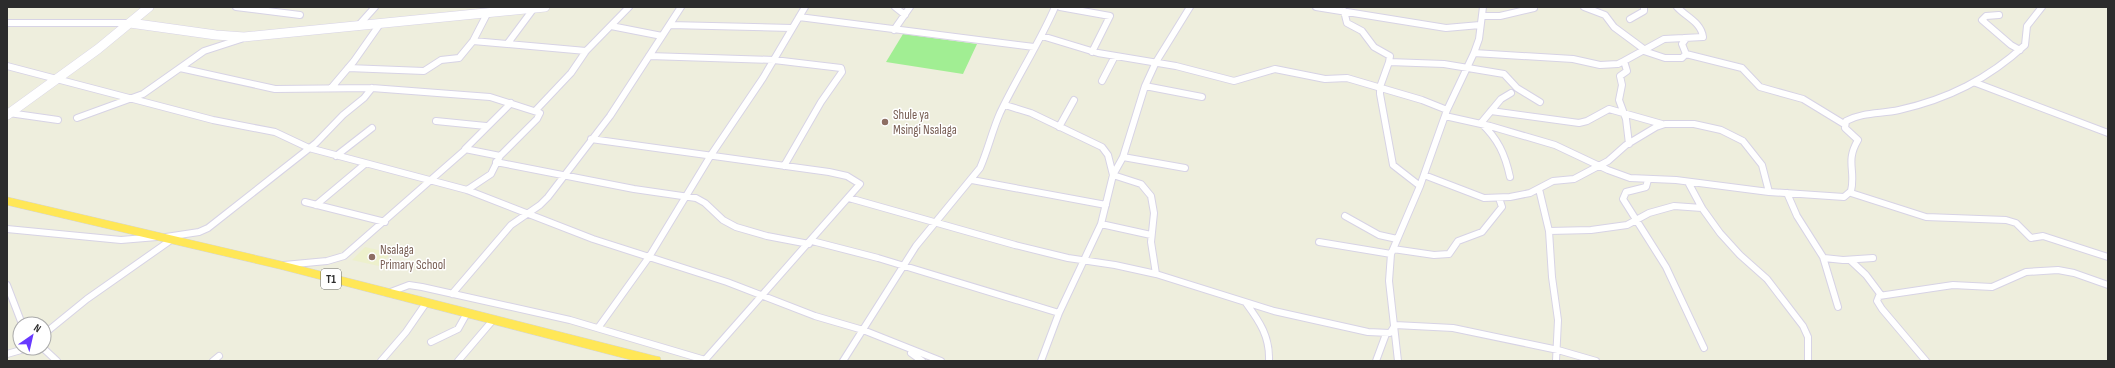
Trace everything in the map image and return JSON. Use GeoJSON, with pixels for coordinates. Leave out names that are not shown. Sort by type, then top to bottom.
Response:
{"type":"FeatureCollection","features":[{"type":"Feature","properties":{"kind":"highway","name":"T1"},"geometry":{"type":"LineString","coordinates":[[7,201],[280,265],[655,361]]}},
{"type":"Feature","properties":{"kind":"street"},"geometry":{"type":"LineString","coordinates":[[8,114],[56,80],[149,7]]}},
{"type":"Feature","properties":{"kind":"street"},"geometry":{"type":"LineString","coordinates":[[236,7],[300,15]]}},
{"type":"Feature","properties":{"kind":"street"},"geometry":{"type":"LineString","coordinates":[[358,26],[375,7]]}},
{"type":"Feature","properties":{"kind":"street"},"geometry":{"type":"LineString","coordinates":[[7,24],[130,23],[177,28],[214,36],[244,38],[546,7]]}},
{"type":"Feature","properties":{"kind":"street"},"geometry":{"type":"LineString","coordinates":[[536,110],[571,73],[586,51],[629,7]]}},
{"type":"Feature","properties":{"kind":"street"},"geometry":{"type":"LineString","coordinates":[[452,294],[511,225],[528,214],[548,196],[610,116],[681,7]]}},
{"type":"Feature","properties":{"kind":"street"},"geometry":{"type":"LineString","coordinates":[[598,328],[649,257],[711,154],[774,60],[805,7]]}},
{"type":"Feature","properties":{"kind":"street"},"geometry":{"type":"LineString","coordinates":[[895,7],[906,15]]}},
{"type":"Feature","properties":{"kind":"street"},"geometry":{"type":"LineString","coordinates":[[894,30],[906,15],[910,7]]}},
{"type":"Feature","properties":{"kind":"street"},"geometry":{"type":"LineString","coordinates":[[843,361],[902,266],[934,222],[972,180],[988,154],[995,124],[1034,47],[1042,36],[1055,7]]}},
{"type":"Feature","properties":{"kind":"street"},"geometry":{"type":"LineString","coordinates":[[1060,7],[1110,16],[1092,52]]}},
{"type":"Feature","properties":{"kind":"street"},"geometry":{"type":"LineString","coordinates":[[1041,361],[1059,312],[1101,224],[1113,175],[1123,157],[1145,86],[1156,62],[1190,7]]}},
{"type":"Feature","properties":{"kind":"street"},"geometry":{"type":"LineString","coordinates":[[1316,7],[1446,28],[1480,25]]}},
{"type":"Feature","properties":{"kind":"street"},"geometry":{"type":"LineString","coordinates":[[1398,361],[1389,281],[1392,251],[1420,186],[1446,113],[1474,53],[1483,7]]}},
{"type":"Feature","properties":{"kind":"street"},"geometry":{"type":"LineString","coordinates":[[1584,7],[1605,15],[1614,26],[1645,50],[1670,58],[1682,58],[1686,54]]}},
{"type":"Feature","properties":{"kind":"street"},"geometry":{"type":"LineString","coordinates":[[1630,19],[1644,11],[1644,7]]}},
{"type":"Feature","properties":{"kind":"street"},"geometry":{"type":"LineString","coordinates":[[1474,53],[1573,59],[1600,65],[1618,64],[1645,50],[1660,40],[1674,37],[1699,38],[1703,34],[1693,20],[1677,7]]}},
{"type":"Feature","properties":{"kind":"street"},"geometry":{"type":"LineString","coordinates":[[1844,124],[1848,119],[1860,115],[1888,113],[1932,102],[1976,83],[1996,72],[2026,43],[2027,26],[2042,7]]}},
{"type":"Feature","properties":{"kind":"street"},"geometry":{"type":"LineString","coordinates":[[508,43],[534,8]]}},
{"type":"Feature","properties":{"kind":"street"},"geometry":{"type":"LineString","coordinates":[[1482,16],[1500,16],[1534,8]]}},
{"type":"Feature","properties":{"kind":"street"},"geometry":{"type":"LineString","coordinates":[[1344,11],[1347,23],[1362,31],[1374,47],[1390,56],[1390,62],[1380,87],[1393,165],[1420,186]]}},
{"type":"Feature","properties":{"kind":"street"},"geometry":{"type":"LineString","coordinates":[[348,68],[424,71],[441,60],[460,58],[473,41],[488,12]]}},
{"type":"Feature","properties":{"kind":"street"},"geometry":{"type":"LineString","coordinates":[[1998,15],[1988,16],[1982,20],[2011,45],[2020,50]]}},
{"type":"Feature","properties":{"kind":"street"},"geometry":{"type":"LineString","coordinates":[[799,17],[1034,47]]}},
{"type":"Feature","properties":{"kind":"street"},"geometry":{"type":"LineString","coordinates":[[332,87],[348,68],[380,24]]}},
{"type":"Feature","properties":{"kind":"street"},"geometry":{"type":"LineString","coordinates":[[670,25],[792,28]]}},
{"type":"Feature","properties":{"kind":"street"},"geometry":{"type":"LineString","coordinates":[[611,26],[662,36]]}},
{"type":"Feature","properties":{"kind":"street"},"geometry":{"type":"LineString","coordinates":[[1042,36],[1092,52],[1196,70],[1234,81],[1275,69],[1320,78],[1347,78],[1380,87],[1446,113],[1555,146],[1623,176],[1648,180],[1688,182],[1769,192],[1840,197],[1847,196],[1851,193],[1926,217],[2006,220],[2016,224],[2032,238],[2043,236],[2108,257]]}},
{"type":"Feature","properties":{"kind":"street"},"geometry":{"type":"LineString","coordinates":[[77,118],[150,90],[209,48],[244,38]]}},
{"type":"Feature","properties":{"kind":"street"},"geometry":{"type":"LineString","coordinates":[[1684,38],[1685,40],[1682,44],[1686,54]]}},
{"type":"Feature","properties":{"kind":"street"},"geometry":{"type":"LineString","coordinates":[[473,41],[586,51]]}},
{"type":"Feature","properties":{"kind":"street"},"geometry":{"type":"LineString","coordinates":[[1686,54],[1742,68],[1760,87],[1799,97],[1844,124],[1845,128],[1858,140],[1850,161],[1852,182],[1851,193]]}},
{"type":"Feature","properties":{"kind":"street"},"geometry":{"type":"LineString","coordinates":[[649,56],[774,60],[837,67],[842,70],[784,166]]}},
{"type":"Feature","properties":{"kind":"street"},"geometry":{"type":"LineString","coordinates":[[1102,81],[1115,56]]}},
{"type":"Feature","properties":{"kind":"street"},"geometry":{"type":"LineString","coordinates":[[1624,61],[1627,71],[1620,76],[1622,85],[1619,95],[1629,144]]}},
{"type":"Feature","properties":{"kind":"street"},"geometry":{"type":"LineString","coordinates":[[1390,62],[1422,62],[1504,74],[1517,88],[1540,102]]}},
{"type":"Feature","properties":{"kind":"street"},"geometry":{"type":"LineString","coordinates":[[7,66],[213,120],[275,132],[309,148],[467,190],[593,239],[726,282],[815,316],[863,330],[900,346],[941,361]]}},
{"type":"Feature","properties":{"kind":"street"},"geometry":{"type":"LineString","coordinates":[[180,68],[275,89],[312,90],[332,87],[372,88],[490,96],[536,110],[540,113],[540,116],[500,156],[491,174],[467,190]]}},
{"type":"Feature","properties":{"kind":"street"},"geometry":{"type":"LineString","coordinates":[[1976,83],[2108,133]]}},
{"type":"Feature","properties":{"kind":"street"},"geometry":{"type":"LineString","coordinates":[[1145,86],[1202,97]]}},
{"type":"Feature","properties":{"kind":"street"},"geometry":{"type":"LineString","coordinates":[[7,229],[121,240],[163,238],[204,231],[309,148],[360,102],[372,88]]}},
{"type":"Feature","properties":{"kind":"street"},"geometry":{"type":"LineString","coordinates":[[1481,123],[1501,99],[1511,93]]}},
{"type":"Feature","properties":{"kind":"street"},"geometry":{"type":"LineString","coordinates":[[1059,127],[1074,100]]}},
{"type":"Feature","properties":{"kind":"street"},"geometry":{"type":"LineString","coordinates":[[280,265],[327,261],[344,256],[385,222],[465,150],[486,126],[511,103]]}},
{"type":"Feature","properties":{"kind":"street"},"geometry":{"type":"LineString","coordinates":[[1005,104],[1031,113],[1104,149],[1110,160],[1113,175]]}},
{"type":"Feature","properties":{"kind":"street"},"geometry":{"type":"LineString","coordinates":[[1490,111],[1573,123],[1587,121],[1607,109],[1623,112],[1651,122],[1708,126],[1736,136],[1742,141],[1762,165],[1769,192]]}},
{"type":"Feature","properties":{"kind":"street"},"geometry":{"type":"LineString","coordinates":[[8,114],[58,120]]}},
{"type":"Feature","properties":{"kind":"street"},"geometry":{"type":"LineString","coordinates":[[436,121],[486,126]]}},
{"type":"Feature","properties":{"kind":"street"},"geometry":{"type":"LineString","coordinates":[[1481,123],[1496,137],[1503,147],[1510,177]]}},
{"type":"Feature","properties":{"kind":"street"},"geometry":{"type":"LineString","coordinates":[[1424,175],[1484,198],[1499,198],[1525,194],[1553,181],[1574,179],[1608,161],[1629,144],[1653,128],[1665,124]]}},
{"type":"Feature","properties":{"kind":"street"},"geometry":{"type":"LineString","coordinates":[[336,156],[372,128]]}},
{"type":"Feature","properties":{"kind":"street"},"geometry":{"type":"LineString","coordinates":[[386,293],[409,285],[452,294],[548,315],[598,328],[705,360],[810,243],[860,184],[847,176],[829,172],[592,138]]}},
{"type":"Feature","properties":{"kind":"street"},"geometry":{"type":"LineString","coordinates":[[465,150],[500,156]]}},
{"type":"Feature","properties":{"kind":"street"},"geometry":{"type":"LineString","coordinates":[[1123,157],[1185,168]]}},
{"type":"Feature","properties":{"kind":"street"},"geometry":{"type":"LineString","coordinates":[[496,162],[704,201],[718,217],[739,228],[810,243],[902,266],[1059,312]]}},
{"type":"Feature","properties":{"kind":"street"},"geometry":{"type":"LineString","coordinates":[[316,205],[365,164]]}},
{"type":"Feature","properties":{"kind":"street"},"geometry":{"type":"LineString","coordinates":[[1113,175],[1139,183],[1147,188],[1152,195],[1154,202],[1153,227],[1151,235],[1156,274]]}},
{"type":"Feature","properties":{"kind":"street"},"geometry":{"type":"LineString","coordinates":[[972,180],[1106,205]]}},
{"type":"Feature","properties":{"kind":"street"},"geometry":{"type":"LineString","coordinates":[[1648,180],[1646,187],[1626,192],[1623,196],[1624,201],[1660,257],[1692,320],[1697,335],[1704,348]]}},
{"type":"Feature","properties":{"kind":"street"},"geometry":{"type":"LineString","coordinates":[[1688,182],[1702,208],[1728,242],[1767,279],[1803,326],[1808,337],[1808,361]]}},
{"type":"Feature","properties":{"kind":"street"},"geometry":{"type":"LineString","coordinates":[[1538,188],[1549,231],[1552,276],[1558,320],[1558,350],[1556,361]]}},
{"type":"Feature","properties":{"kind":"street"},"geometry":{"type":"LineString","coordinates":[[1787,193],[1797,216],[1824,258],[1828,279],[1838,307]]}},
{"type":"Feature","properties":{"kind":"street"},"geometry":{"type":"LineString","coordinates":[[849,198],[1015,245],[1084,261],[1115,265],[1156,274],[1246,303],[1368,332],[1390,333],[1395,325]]}},
{"type":"Feature","properties":{"kind":"street"},"geometry":{"type":"LineString","coordinates":[[1319,242],[1392,251],[1449,254],[1458,241],[1476,235],[1497,215],[1502,207],[1499,198]]}},
{"type":"Feature","properties":{"kind":"street"},"geometry":{"type":"LineString","coordinates":[[304,202],[385,222]]}},
{"type":"Feature","properties":{"kind":"street"},"geometry":{"type":"LineString","coordinates":[[1549,231],[1608,228],[1627,225],[1649,213],[1670,207],[1702,208]]}},
{"type":"Feature","properties":{"kind":"street"},"geometry":{"type":"LineString","coordinates":[[1345,216],[1383,237],[1397,239]]}},
{"type":"Feature","properties":{"kind":"street"},"geometry":{"type":"LineString","coordinates":[[1101,224],[1151,235]]}},
{"type":"Feature","properties":{"kind":"street"},"geometry":{"type":"LineString","coordinates":[[52,327],[163,238]]}},
{"type":"Feature","properties":{"kind":"street"},"geometry":{"type":"LineString","coordinates":[[1824,258],[1850,260],[1873,258]]}},
{"type":"Feature","properties":{"kind":"street"},"geometry":{"type":"LineString","coordinates":[[1850,260],[1866,275],[1881,295]]}},
{"type":"Feature","properties":{"kind":"street"},"geometry":{"type":"LineString","coordinates":[[1926,361],[1878,304],[1877,299],[1881,295],[1967,284],[1985,288],[1992,287],[2026,272],[2058,270],[2074,273],[2108,285]]}},
{"type":"Feature","properties":{"kind":"street"},"geometry":{"type":"LineString","coordinates":[[7,285],[18,316]]}},
{"type":"Feature","properties":{"kind":"street"},"geometry":{"type":"LineString","coordinates":[[380,361],[406,332],[426,303]]}},
{"type":"Feature","properties":{"kind":"street"},"geometry":{"type":"LineString","coordinates":[[1246,303],[1267,333],[1270,350],[1269,361]]}},
{"type":"Feature","properties":{"kind":"street"},"geometry":{"type":"LineString","coordinates":[[7,309],[14,306]]}},
{"type":"Feature","properties":{"kind":"street"},"geometry":{"type":"LineString","coordinates":[[432,342],[458,329],[467,313]]}},
{"type":"Feature","properties":{"kind":"street"},"geometry":{"type":"LineString","coordinates":[[458,361],[493,320]]}},
{"type":"Feature","properties":{"kind":"street"},"geometry":{"type":"LineString","coordinates":[[1395,325],[1454,328],[1558,350],[1596,361]]}},
{"type":"Feature","properties":{"kind":"street"},"geometry":{"type":"LineString","coordinates":[[1376,361],[1386,334]]}},
{"type":"Feature","properties":{"kind":"street"},"geometry":{"type":"LineString","coordinates":[[900,346],[920,360]]}},
{"type":"Feature","properties":{"kind":"shaded area","name":"Nsalaga Primary School"},"geometry":{"type":"Polygon","coordinates":[[[365,247],[391,253],[379,266],[352,260],[365,247]]]}},
{"type":"Feature","properties":{"kind":"green space"},"geometry":{"type":"Polygon","coordinates":[[[903,34],[977,44],[963,74],[886,62],[903,34]]]}},
{"type":"Feature","properties":{"kind":"place","name":"Shule ya Msingi Nsalaga"},"geometry":{"type":"Point","coordinates":[885,122]}},
{"type":"Feature","properties":{"kind":"place","name":"Nsalaga Primary School"},"geometry":{"type":"Point","coordinates":[372,257]}}]}
